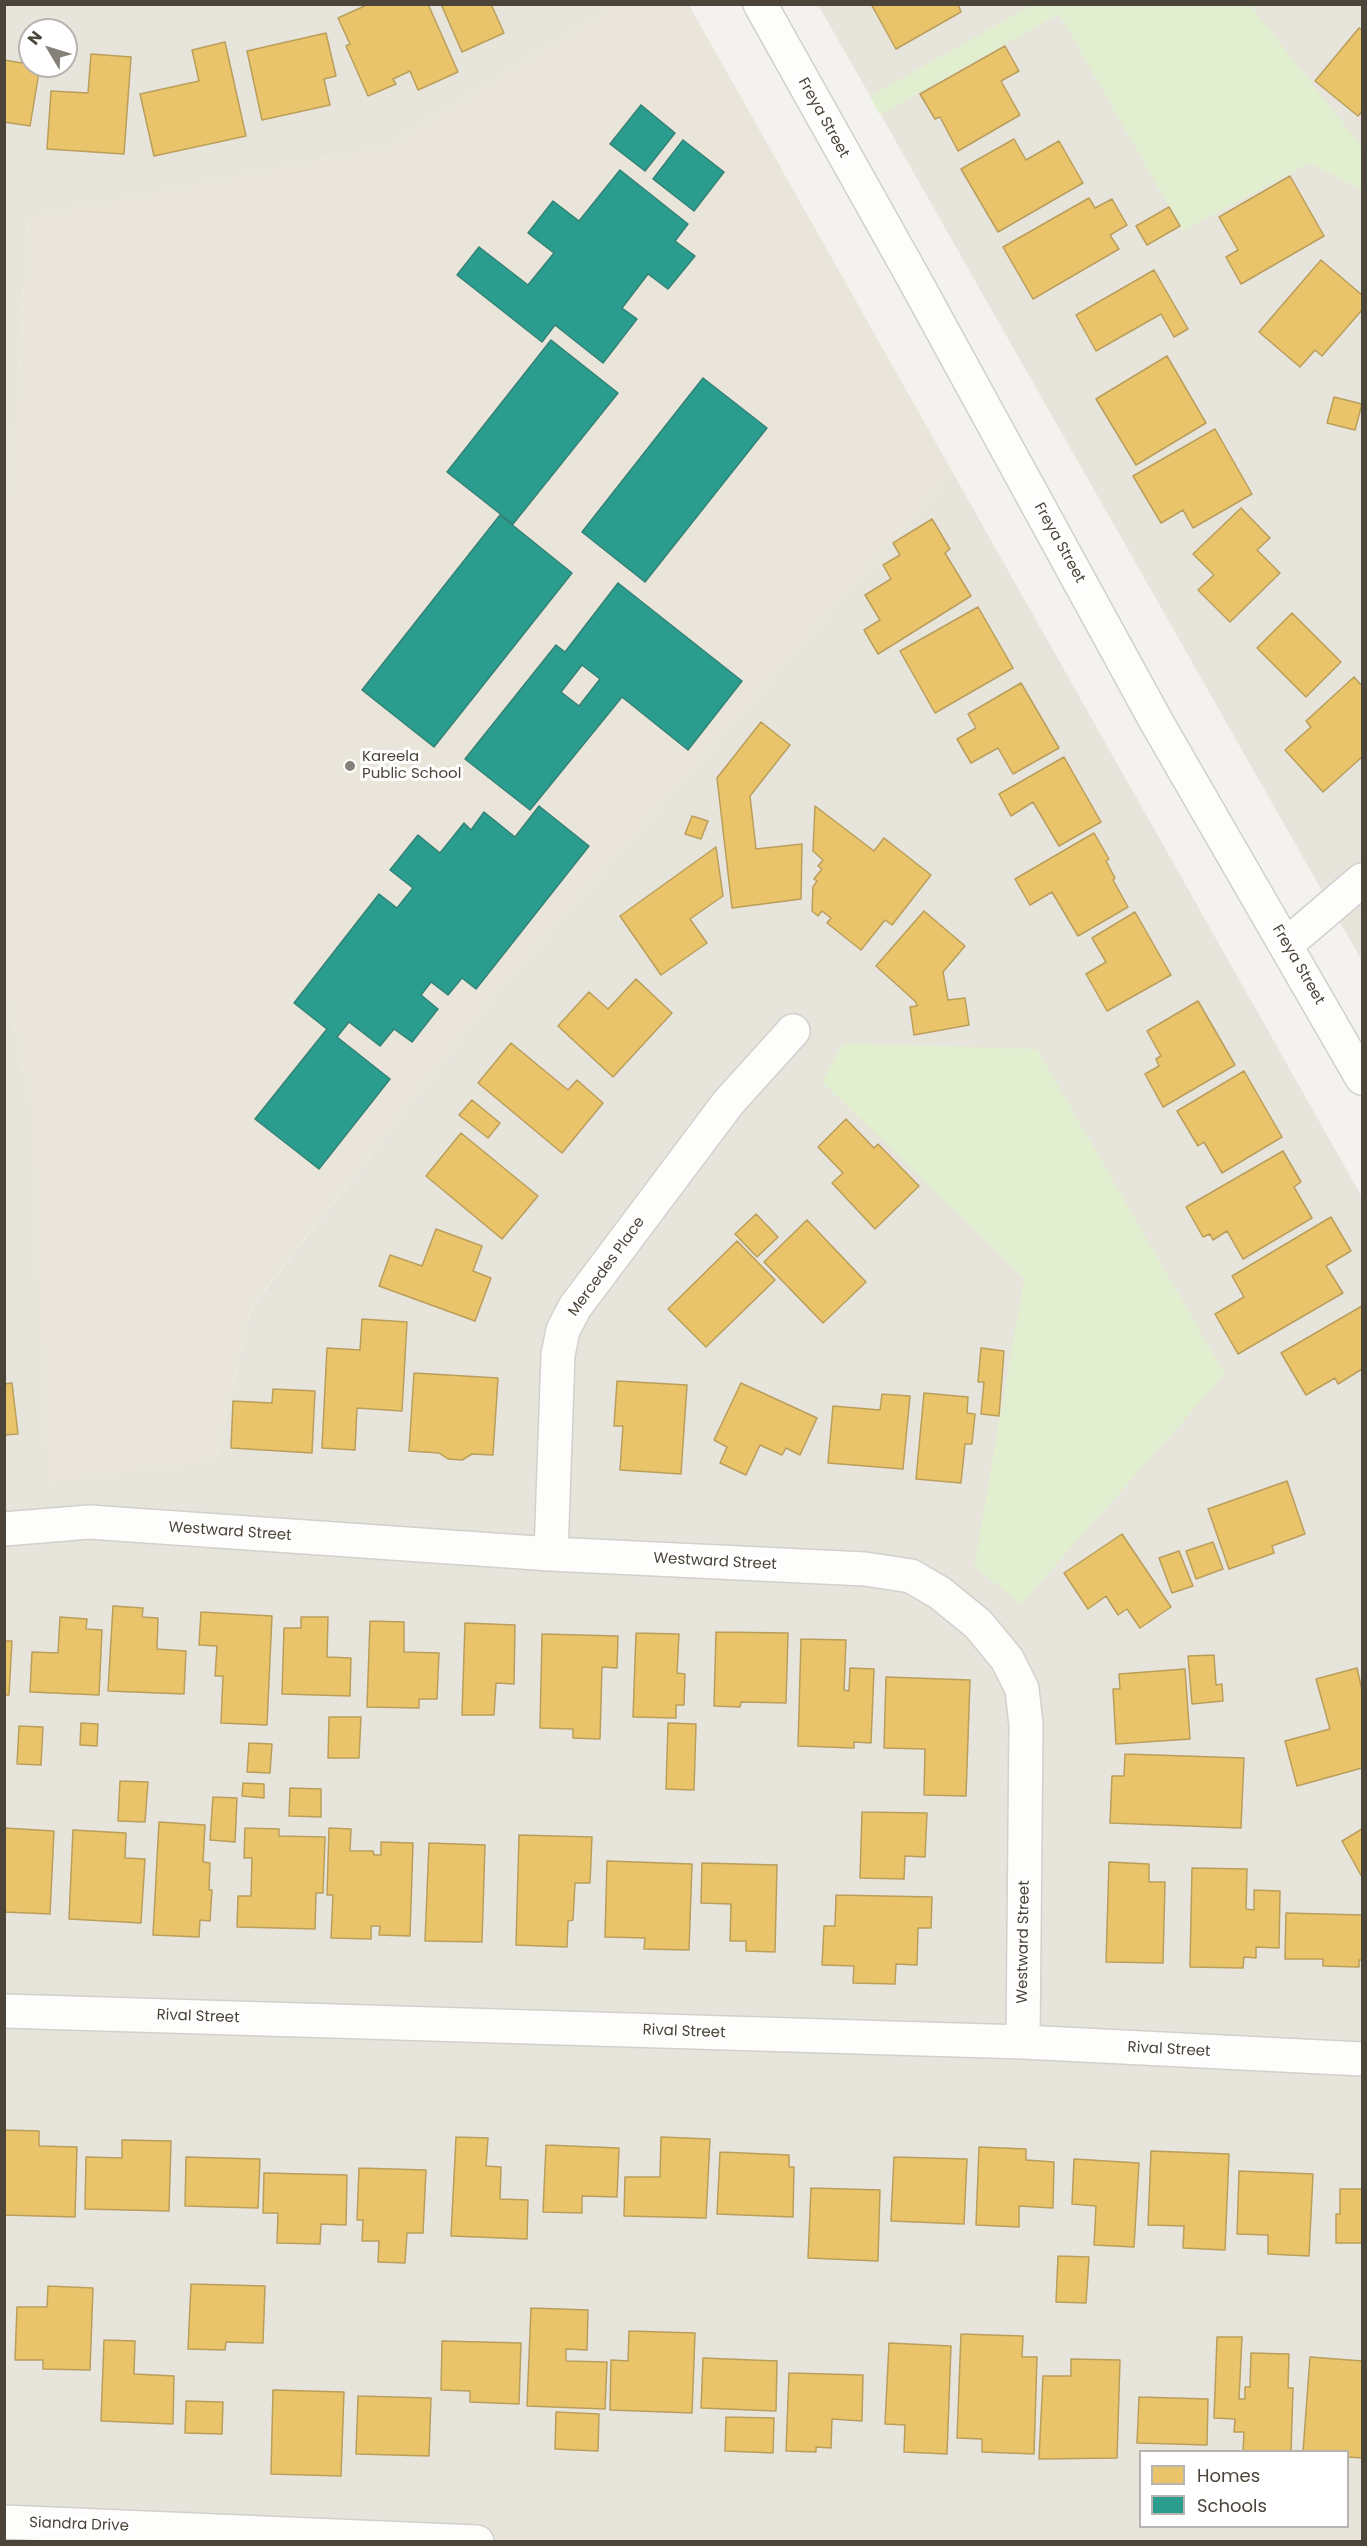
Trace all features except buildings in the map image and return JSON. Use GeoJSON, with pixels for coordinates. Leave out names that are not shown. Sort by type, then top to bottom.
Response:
{"type":"FeatureCollection","features":[{"type":"Feature","properties":{"kind":"street","name":"Freya Street"},"geometry":{"type":"LineString","coordinates":[[760,4],[914,277],[1156,721],[1287,944],[1362,1078]]}},
{"type":"Feature","properties":{"kind":"street"},"geometry":{"type":"LineString","coordinates":[[1287,944],[1362,880]]}},
{"type":"Feature","properties":{"kind":"street","name":"Mercedes Place"},"geometry":{"type":"LineString","coordinates":[[551,1554],[558,1355],[563,1330],[575,1308],[728,1102],[793,1031]]}},
{"type":"Feature","properties":{"kind":"street","name":"Westward Street"},"geometry":{"type":"LineString","coordinates":[[4,1530],[89,1522],[551,1554],[865,1569],[911,1576],[940,1593],[978,1624],[1007,1659],[1022,1689],[1026,1725],[1023,2042]]}},
{"type":"Feature","properties":{"kind":"street","name":"Rival Street"},"geometry":{"type":"LineString","coordinates":[[4,2011],[1023,2042],[1362,2059]]}},
{"type":"Feature","properties":{"kind":"street","name":"Siandra Drive"},"geometry":{"type":"LineString","coordinates":[[4,2522],[477,2541]]}},
{"type":"Feature","properties":{"kind":"shaded area"},"geometry":{"type":"Polygon","coordinates":[[[5,5],[614,5],[385,146],[28,217],[18,387],[5,547],[5,5]]]}},
{"type":"Feature","properties":{"kind":"shaded area","name":"Kareela Public School"},"geometry":{"type":"Polygon","coordinates":[[[614,5],[689,5],[953,473],[493,999],[251,1307],[216,1462],[47,1484],[29,1094],[4,985],[4,547],[18,387],[28,217],[385,146],[614,5]]]}},
{"type":"Feature","properties":{"kind":"shaded area"},"geometry":{"type":"Polygon","coordinates":[[[818,5],[1362,5],[1362,961],[870,96],[818,5]]]}},
{"type":"Feature","properties":{"kind":"shaded area"},"geometry":{"type":"Polygon","coordinates":[[[953,473],[1362,1197],[1362,2541],[5,2541],[4,985],[29,1094],[216,1462],[251,1308],[493,999],[953,473]]]}},
{"type":"Feature","properties":{"kind":"green space"},"geometry":{"type":"Polygon","coordinates":[[[1032,5],[1250,5],[1362,147],[1362,190],[1310,163],[1183,231],[1059,14],[880,115],[870,96],[1032,5]]]}},
{"type":"Feature","properties":{"kind":"green space"},"geometry":{"type":"Polygon","coordinates":[[[843,1043],[1037,1049],[1225,1374],[1021,1604],[974,1566],[1024,1278],[822,1082],[843,1043]]]}},
{"type":"Feature","properties":{"kind":"place","name":"Kareela Public School"},"geometry":{"type":"Point","coordinates":[350,766]}}]}
